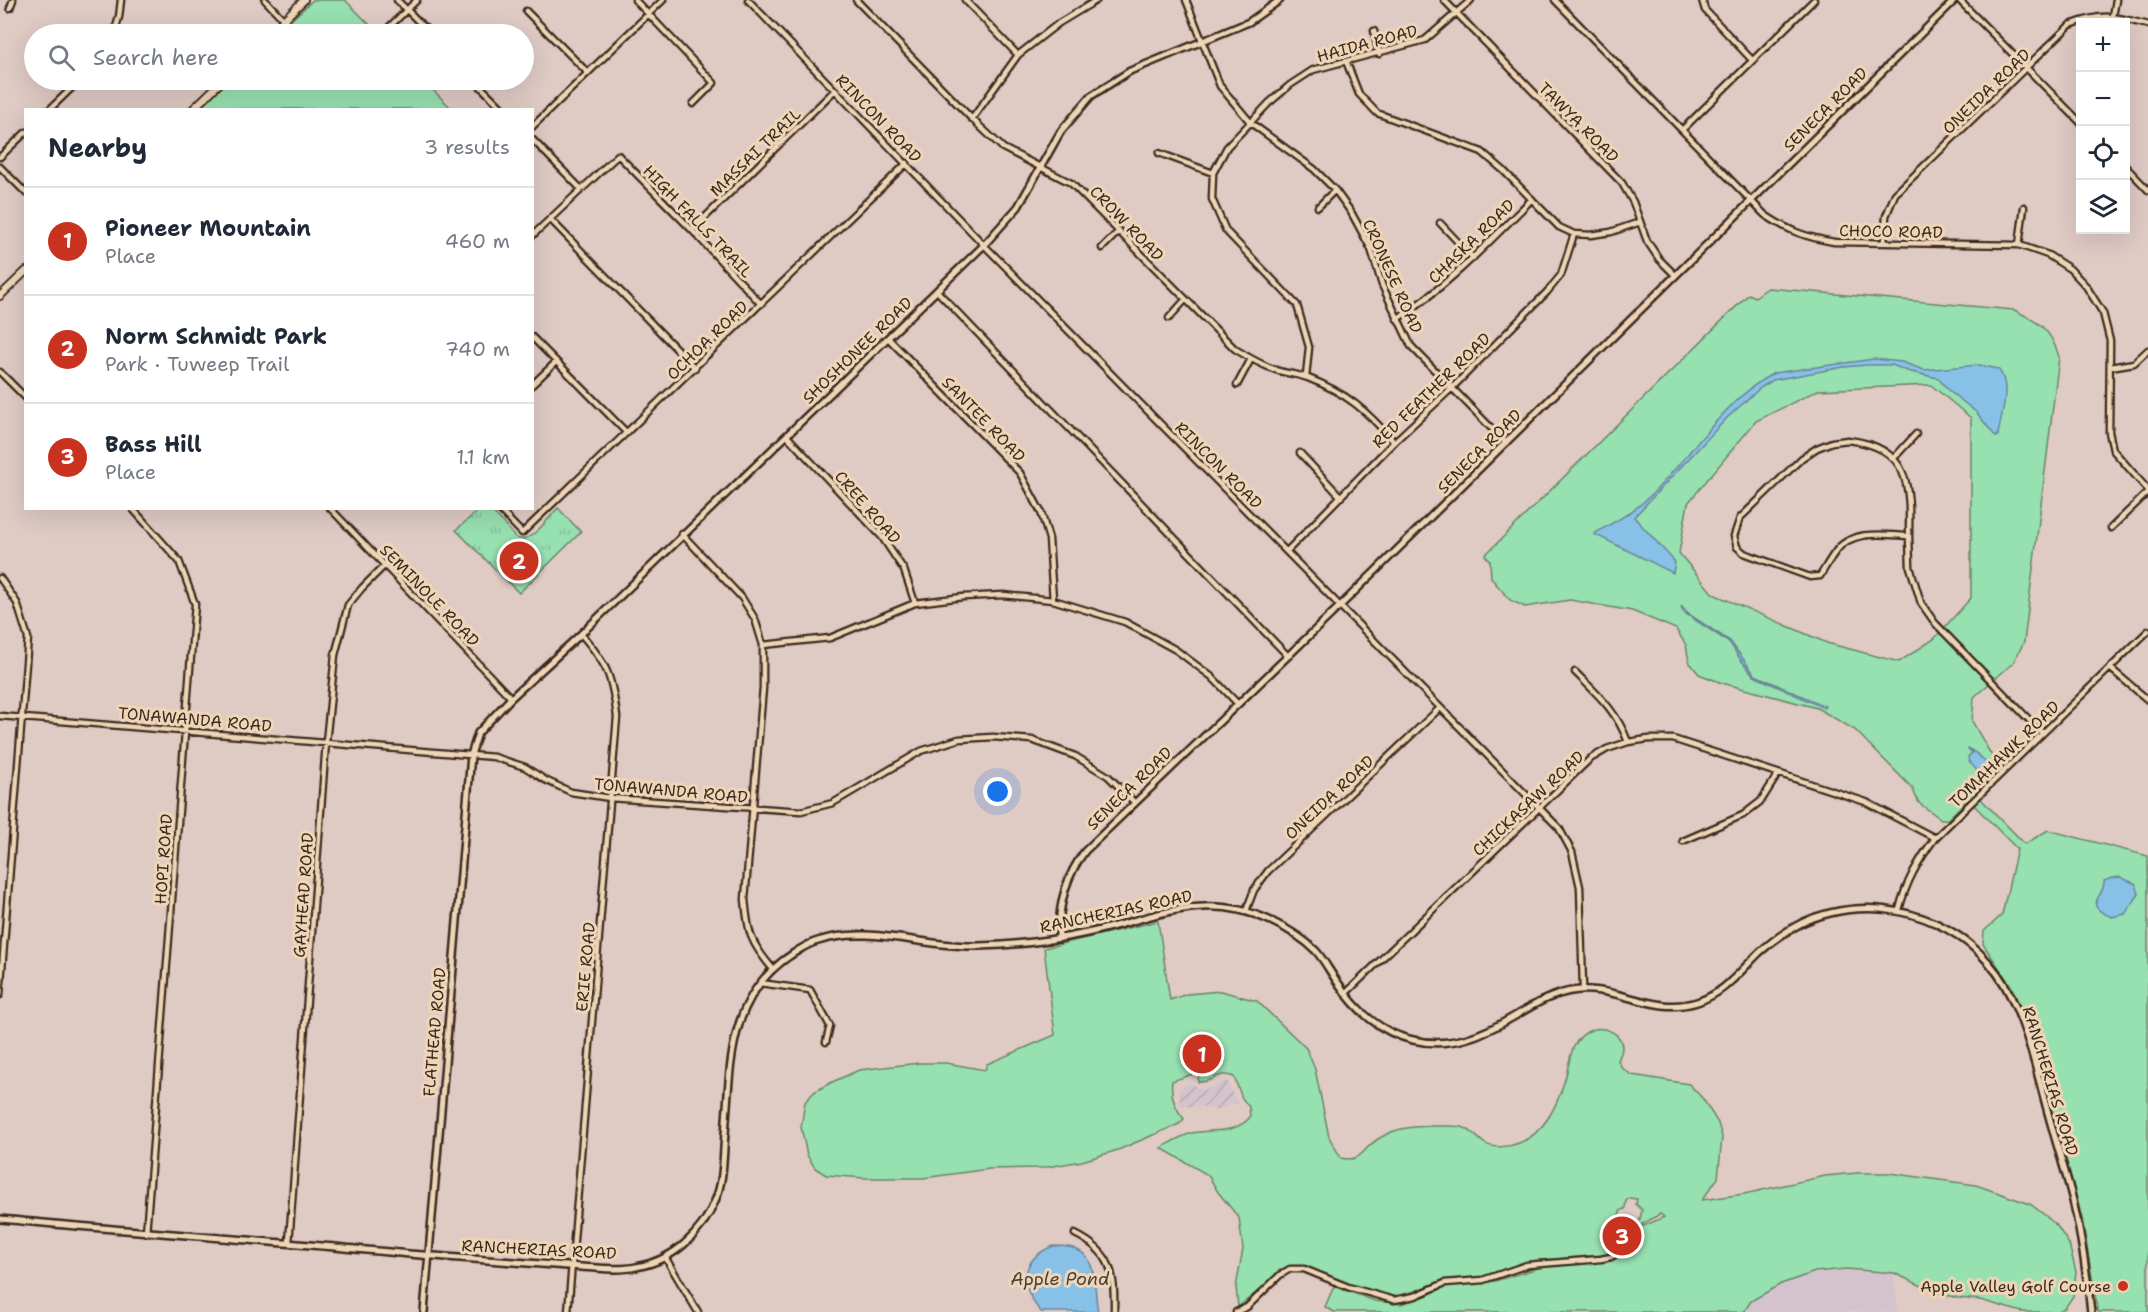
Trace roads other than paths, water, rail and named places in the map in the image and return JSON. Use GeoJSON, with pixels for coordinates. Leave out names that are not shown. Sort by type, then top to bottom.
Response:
{"type":"FeatureCollection","features":[{"type":"Feature","properties":{"kind":"main road"},"geometry":{"type":"LineString","coordinates":[[280,24],[304,0]]}},
{"type":"Feature","properties":{"kind":"main road"},"geometry":{"type":"LineString","coordinates":[[194,108],[213,90]]}},
{"type":"Feature","properties":{"kind":"main road"},"geometry":{"type":"LineString","coordinates":[[0,296],[24,273]]}},
{"type":"Feature","properties":{"kind":"street"},"geometry":{"type":"LineString","coordinates":[[10,8],[13,0]]}},
{"type":"Feature","properties":{"kind":"street"},"geometry":{"type":"LineString","coordinates":[[117,24],[121,0]]}},
{"type":"Feature","properties":{"kind":"street"},"geometry":{"type":"LineString","coordinates":[[265,0],[284,20]]}},
{"type":"Feature","properties":{"kind":"street"},"geometry":{"type":"LineString","coordinates":[[397,0],[420,24]]}},
{"type":"Feature","properties":{"kind":"street"},"geometry":{"type":"LineString","coordinates":[[392,24],[417,0]]}},
{"type":"Feature","properties":{"kind":"street"},"geometry":{"type":"LineString","coordinates":[[634,0],[714,83],[693,104]]}},
{"type":"Feature","properties":{"kind":"street"},"geometry":{"type":"LineString","coordinates":[[534,125],[663,0]]}},
{"type":"Feature","properties":{"kind":"street","name":"RINCON ROAD"},"geometry":{"type":"LineString","coordinates":[[748,0],[984,244],[1559,828],[1572,852],[1580,887],[1583,988]]}},
{"type":"Feature","properties":{"kind":"street","name":"CROW ROAD"},"geometry":{"type":"LineString","coordinates":[[856,0],[1003,148],[1071,183],[1235,348],[1251,359],[1277,371],[1306,377],[1342,393],[1370,414],[1394,442]]}},
{"type":"Feature","properties":{"kind":"street"},"geometry":{"type":"LineString","coordinates":[[965,0],[1018,56]]}},
{"type":"Feature","properties":{"kind":"street"},"geometry":{"type":"LineString","coordinates":[[972,119],[1018,56],[1059,23],[1097,0]]}},
{"type":"Feature","properties":{"kind":"street","name":"CRONESE ROAD"},"geometry":{"type":"LineString","coordinates":[[1186,0],[1220,86],[1251,123],[1314,168],[1335,190],[1351,212],[1371,249],[1382,285],[1411,346],[1506,442]]}},
{"type":"Feature","properties":{"kind":"street","name":"SHOSHONEE ROAD"},"geometry":{"type":"LineString","coordinates":[[471,755],[478,733],[511,698],[581,634],[984,244],[1018,207],[1061,131],[1091,96],[1130,71],[1249,22],[1280,0]]}},
{"type":"Feature","properties":{"kind":"street","name":"TAWYA ROAD"},"geometry":{"type":"LineString","coordinates":[[1444,0],[1622,183],[1633,202],[1647,241],[1659,259],[1675,275]]}},
{"type":"Feature","properties":{"kind":"street","name":"HAIDA ROAD"},"geometry":{"type":"LineString","coordinates":[[1306,377],[1309,347],[1297,305],[1226,231],[1212,199],[1213,173],[1227,147],[1269,103],[1290,85],[1313,70],[1425,40],[1471,0]]}},
{"type":"Feature","properties":{"kind":"street","name":"CHOCO ROAD"},"geometry":{"type":"LineString","coordinates":[[1556,0],[1751,201],[1786,229],[1807,237],[1834,242],[2019,245],[2048,255],[2070,269],[2086,286],[2103,313],[2110,340],[2109,432],[2113,450],[2148,491]]}},
{"type":"Feature","properties":{"kind":"street"},"geometry":{"type":"LineString","coordinates":[[1702,0],[1706,10],[1752,60]]}},
{"type":"Feature","properties":{"kind":"street"},"geometry":{"type":"LineString","coordinates":[[1682,130],[1814,0]]}},
{"type":"Feature","properties":{"kind":"street"},"geometry":{"type":"LineString","coordinates":[[1957,0],[2076,118]]}},
{"type":"Feature","properties":{"kind":"street","name":"SENECA ROAD"},"geometry":{"type":"LineString","coordinates":[[1059,939],[1063,894],[1073,868],[1085,850],[1340,606],[1957,0]]}},
{"type":"Feature","properties":{"kind":"street"},"geometry":{"type":"LineString","coordinates":[[2114,16],[2116,0]]}},
{"type":"Feature","properties":{"kind":"street"},"geometry":{"type":"LineString","coordinates":[[526,11],[588,73]]}},
{"type":"Feature","properties":{"kind":"street","name":"ONEIDA ROAD"},"geometry":{"type":"LineString","coordinates":[[1884,242],[1886,216],[1895,194],[2070,25],[2088,18],[2114,16],[2148,25]]}},
{"type":"Feature","properties":{"kind":"street"},"geometry":{"type":"LineString","coordinates":[[1374,31],[1379,54]]}},
{"type":"Feature","properties":{"kind":"street"},"geometry":{"type":"LineString","coordinates":[[1346,62],[1359,94],[1377,113],[1482,152],[1559,226],[1574,234],[1591,235],[1611,232],[1640,222]]}},
{"type":"Feature","properties":{"kind":"street"},"geometry":{"type":"LineString","coordinates":[[51,108],[70,90]]}},
{"type":"Feature","properties":{"kind":"street"},"geometry":{"type":"LineString","coordinates":[[484,90],[502,108]]}},
{"type":"Feature","properties":{"kind":"street","name":"MASSAI TRAIL"},"geometry":{"type":"LineString","coordinates":[[692,230],[835,90]]}},
{"type":"Feature","properties":{"kind":"street"},"geometry":{"type":"LineString","coordinates":[[0,157],[24,134]]}},
{"type":"Feature","properties":{"kind":"street"},"geometry":{"type":"LineString","coordinates":[[534,141],[581,189],[534,234]]}},
{"type":"Feature","properties":{"kind":"street"},"geometry":{"type":"LineString","coordinates":[[1159,153],[1213,173]]}},
{"type":"Feature","properties":{"kind":"street","name":"HIGH FALLS TRAIL"},"geometry":{"type":"LineString","coordinates":[[581,189],[618,155],[761,304]]}},
{"type":"Feature","properties":{"kind":"street","name":"OCHOA ROAD"},"geometry":{"type":"LineString","coordinates":[[500,510],[522,533],[907,164]]}},
{"type":"Feature","properties":{"kind":"street"},"geometry":{"type":"LineString","coordinates":[[0,167],[24,191]]}},
{"type":"Feature","properties":{"kind":"street"},"geometry":{"type":"LineString","coordinates":[[2130,171],[2148,190]]}},
{"type":"Feature","properties":{"kind":"street"},"geometry":{"type":"LineString","coordinates":[[1318,207],[1335,190]]}},
{"type":"Feature","properties":{"kind":"street","name":"CHASKA ROAD"},"geometry":{"type":"LineString","coordinates":[[1397,319],[1426,300],[1473,258],[1532,199]]}},
{"type":"Feature","properties":{"kind":"street"},"geometry":{"type":"LineString","coordinates":[[2019,245],[2024,207]]}},
{"type":"Feature","properties":{"kind":"street"},"geometry":{"type":"LineString","coordinates":[[550,219],[695,368]]}},
{"type":"Feature","properties":{"kind":"street"},"geometry":{"type":"LineString","coordinates":[[1440,224],[1473,258]]}},
{"type":"Feature","properties":{"kind":"street"},"geometry":{"type":"LineString","coordinates":[[1102,248],[1119,231]]}},
{"type":"Feature","properties":{"kind":"street","name":"RED FEATHER ROAD"},"geometry":{"type":"LineString","coordinates":[[1287,551],[1547,292],[1561,275],[1574,234]]}},
{"type":"Feature","properties":{"kind":"street"},"geometry":{"type":"LineString","coordinates":[[937,291],[1288,656]]}},
{"type":"Feature","properties":{"kind":"street"},"geometry":{"type":"LineString","coordinates":[[1169,318],[1185,300]]}},
{"type":"Feature","properties":{"kind":"street","name":"SANTEE ROAD"},"geometry":{"type":"LineString","coordinates":[[888,338],[1020,473],[1041,512],[1049,539],[1053,600]]}},
{"type":"Feature","properties":{"kind":"street"},"geometry":{"type":"LineString","coordinates":[[534,339],[627,433]]}},
{"type":"Feature","properties":{"kind":"street"},"geometry":{"type":"LineString","coordinates":[[2110,367],[2134,363],[2148,350]]}},
{"type":"Feature","properties":{"kind":"street"},"geometry":{"type":"LineString","coordinates":[[1237,385],[1251,359]]}},
{"type":"Feature","properties":{"kind":"street"},"geometry":{"type":"LineString","coordinates":[[534,383],[556,362]]}},
{"type":"Feature","properties":{"kind":"street"},"geometry":{"type":"LineString","coordinates":[[0,372],[24,396]]}},
{"type":"Feature","properties":{"kind":"street"},"geometry":{"type":"LineString","coordinates":[[1894,458],[1916,434]]}},
{"type":"Feature","properties":{"kind":"street","name":"CREE ROAD"},"geometry":{"type":"LineString","coordinates":[[787,436],[882,537],[904,570],[915,603]]}},
{"type":"Feature","properties":{"kind":"street"},"geometry":{"type":"LineString","coordinates":[[1909,536],[1868,534],[1850,540],[1837,549],[1820,576],[1810,577],[1744,553],[1737,547],[1734,536],[1740,518],[1802,458],[1817,448],[1832,442],[1848,440],[1864,442],[1879,448],[1894,458],[1907,480],[1910,498],[1910,567],[1921,603],[1935,623],[2042,734]]}},
{"type":"Feature","properties":{"kind":"street"},"geometry":{"type":"LineString","coordinates":[[1300,453],[1341,496]]}},
{"type":"Feature","properties":{"kind":"street"},"geometry":{"type":"LineString","coordinates":[[2111,528],[2148,491]]}},
{"type":"Feature","properties":{"kind":"street","name":"HOPI ROAD"},"geometry":{"type":"LineString","coordinates":[[134,510],[179,561],[195,604],[146,1233]]}},
{"type":"Feature","properties":{"kind":"street","name":"SEMINOLE ROAD"},"geometry":{"type":"LineString","coordinates":[[332,510],[511,698]]}},
{"type":"Feature","properties":{"kind":"street"},"geometry":{"type":"LineString","coordinates":[[682,534],[742,598],[754,619],[763,645],[763,688],[745,899],[747,929],[758,951],[772,968]]}},
{"type":"Feature","properties":{"kind":"street","name":"GAYHEAD ROAD"},"geometry":{"type":"LineString","coordinates":[[289,1243],[326,742],[336,655],[348,605],[385,565]]}},
{"type":"Feature","properties":{"kind":"street"},"geometry":{"type":"LineString","coordinates":[[0,578],[17,603],[28,638],[0,995]]}},
{"type":"Feature","properties":{"kind":"street"},"geometry":{"type":"LineString","coordinates":[[763,645],[830,638],[915,603],[1003,595],[1053,600],[1125,622],[1176,650],[1212,677],[1238,704]]}},
{"type":"Feature","properties":{"kind":"street","name":"TOMAHAWK ROAD"},"geometry":{"type":"LineString","coordinates":[[1899,910],[1906,885],[1914,868],[1935,838],[2148,631]]}},
{"type":"Feature","properties":{"kind":"street","name":"ERIE ROAD"},"geometry":{"type":"LineString","coordinates":[[568,1312],[617,717],[613,684],[600,655],[581,634]]}},
{"type":"Feature","properties":{"kind":"street"},"geometry":{"type":"LineString","coordinates":[[2110,668],[2148,700]]}},
{"type":"Feature","properties":{"kind":"street"},"geometry":{"type":"LineString","coordinates":[[1575,672],[1607,704],[1621,723],[1628,742]]}},
{"type":"Feature","properties":{"kind":"street","name":"ONEIDA ROAD"},"geometry":{"type":"LineString","coordinates":[[1246,911],[1254,890],[1268,871],[1440,708]]}},
{"type":"Feature","properties":{"kind":"street","name":"TONAWANDA ROAD"},"geometry":{"type":"LineString","coordinates":[[0,716],[494,757],[525,767],[545,780],[571,792],[610,798],[801,811],[833,803],[921,752],[958,739],[993,736],[1032,740],[1075,756],[1108,776],[1134,802]]}},
{"type":"Feature","properties":{"kind":"street","name":"CHICKASAW ROAD"},"geometry":{"type":"LineString","coordinates":[[1345,993],[1590,759],[1607,749],[1628,742],[1673,739],[1866,802],[1935,838]]}},
{"type":"Feature","properties":{"kind":"street","name":"FLATHEAD ROAD"},"geometry":{"type":"LineString","coordinates":[[424,1312],[471,755]]}},
{"type":"Feature","properties":{"kind":"street"},"geometry":{"type":"LineString","coordinates":[[1683,841],[1743,814],[1761,801],[1778,774]]}},
{"type":"Feature","properties":{"kind":"street","name":"RANCHERIAS ROAD"},"geometry":{"type":"LineString","coordinates":[[0,1219],[429,1256],[634,1268],[666,1257],[694,1236],[717,1199],[722,1168],[731,1058],[742,1013],[758,983],[772,968],[811,943],[849,933],[970,947],[1059,939],[1093,932],[1158,913],[1188,907],[1222,906],[1246,911],[1271,921],[1296,936],[1315,951],[1362,1014],[1389,1031],[1412,1040],[1439,1042],[1470,1039],[1494,1029],[1547,998],[1583,988],[1622,994],[1656,1005],[1686,1005],[1711,997],[1727,986],[1764,948],[1796,925],[1816,916],[1839,910],[1868,908],[1899,910],[1941,926],[1963,938],[1997,973],[2012,999],[2026,1034],[2074,1204],[2086,1267],[2091,1312]]}},
{"type":"Feature","properties":{"kind":"street"},"geometry":{"type":"LineString","coordinates":[[758,983],[810,990],[830,1026],[826,1042]]}},
{"type":"Feature","properties":{"kind":"street"},"geometry":{"type":"LineString","coordinates":[[1236,1312],[1247,1307],[1280,1275],[1290,1269],[1304,1269],[1348,1287],[1394,1300],[1415,1296],[1445,1283],[1483,1280],[1527,1265],[1611,1257],[1622,1250],[1612,1235],[1614,1226],[1620,1222]]}},
{"type":"Feature","properties":{"kind":"street"},"geometry":{"type":"LineString","coordinates":[[1075,1234],[1090,1242],[1107,1260],[1113,1275],[1114,1312]]}},
{"type":"Feature","properties":{"kind":"street"},"geometry":{"type":"LineString","coordinates":[[666,1257],[698,1312]]}},
{"type":"Feature","properties":{"kind":"water"},"geometry":{"type":"Polygon","coordinates":[[[1874,359],[1902,362],[1924,370],[1979,365],[1998,369],[2005,384],[2005,392],[1998,436],[1996,437],[1976,412],[1948,390],[1938,378],[1892,365],[1844,367],[1773,380],[1760,388],[1727,418],[1634,517],[1675,562],[1673,573],[1594,534],[1644,501],[1724,413],[1756,384],[1774,373],[1874,359]]]}},
{"type":"Feature","properties":{"kind":"water"},"geometry":{"type":"Polygon","coordinates":[[[1681,606],[1687,613],[1730,641],[1755,675],[1825,706],[1824,708],[1754,676],[1730,643],[1683,612],[1681,606]]]}},
{"type":"Feature","properties":{"kind":"water"},"geometry":{"type":"Polygon","coordinates":[[[1967,748],[1981,757],[1988,766],[1989,770],[1980,780],[1977,778],[1976,769],[1969,762],[1968,757],[1972,753],[1967,748]]]}},
{"type":"Feature","properties":{"kind":"water"},"geometry":{"type":"Polygon","coordinates":[[[2120,877],[2136,884],[2139,894],[2125,914],[2112,917],[2097,909],[2096,901],[2104,881],[2120,877]]]}},
{"type":"Feature","properties":{"kind":"water","name":"Apple Pond"},"geometry":{"type":"Polygon","coordinates":[[[1053,1246],[1068,1247],[1087,1257],[1094,1276],[1098,1312],[1041,1312],[1034,1302],[1026,1283],[1028,1266],[1042,1252],[1053,1246]]]}},
{"type":"Feature","properties":{"kind":"place","name":"Norm Schmidt Park"},"geometry":{"type":"Point","coordinates":[519,561]}},
{"type":"Feature","properties":{"kind":"place","name":"Pioneer Mountain"},"geometry":{"type":"Point","coordinates":[1202,1054]}},
{"type":"Feature","properties":{"kind":"place","name":"Bass Hill"},"geometry":{"type":"Point","coordinates":[1622,1236]}},
{"type":"Feature","properties":{"kind":"place","name":"Apple Valley Golf Course"},"geometry":{"type":"Point","coordinates":[2123,1286]}}]}
